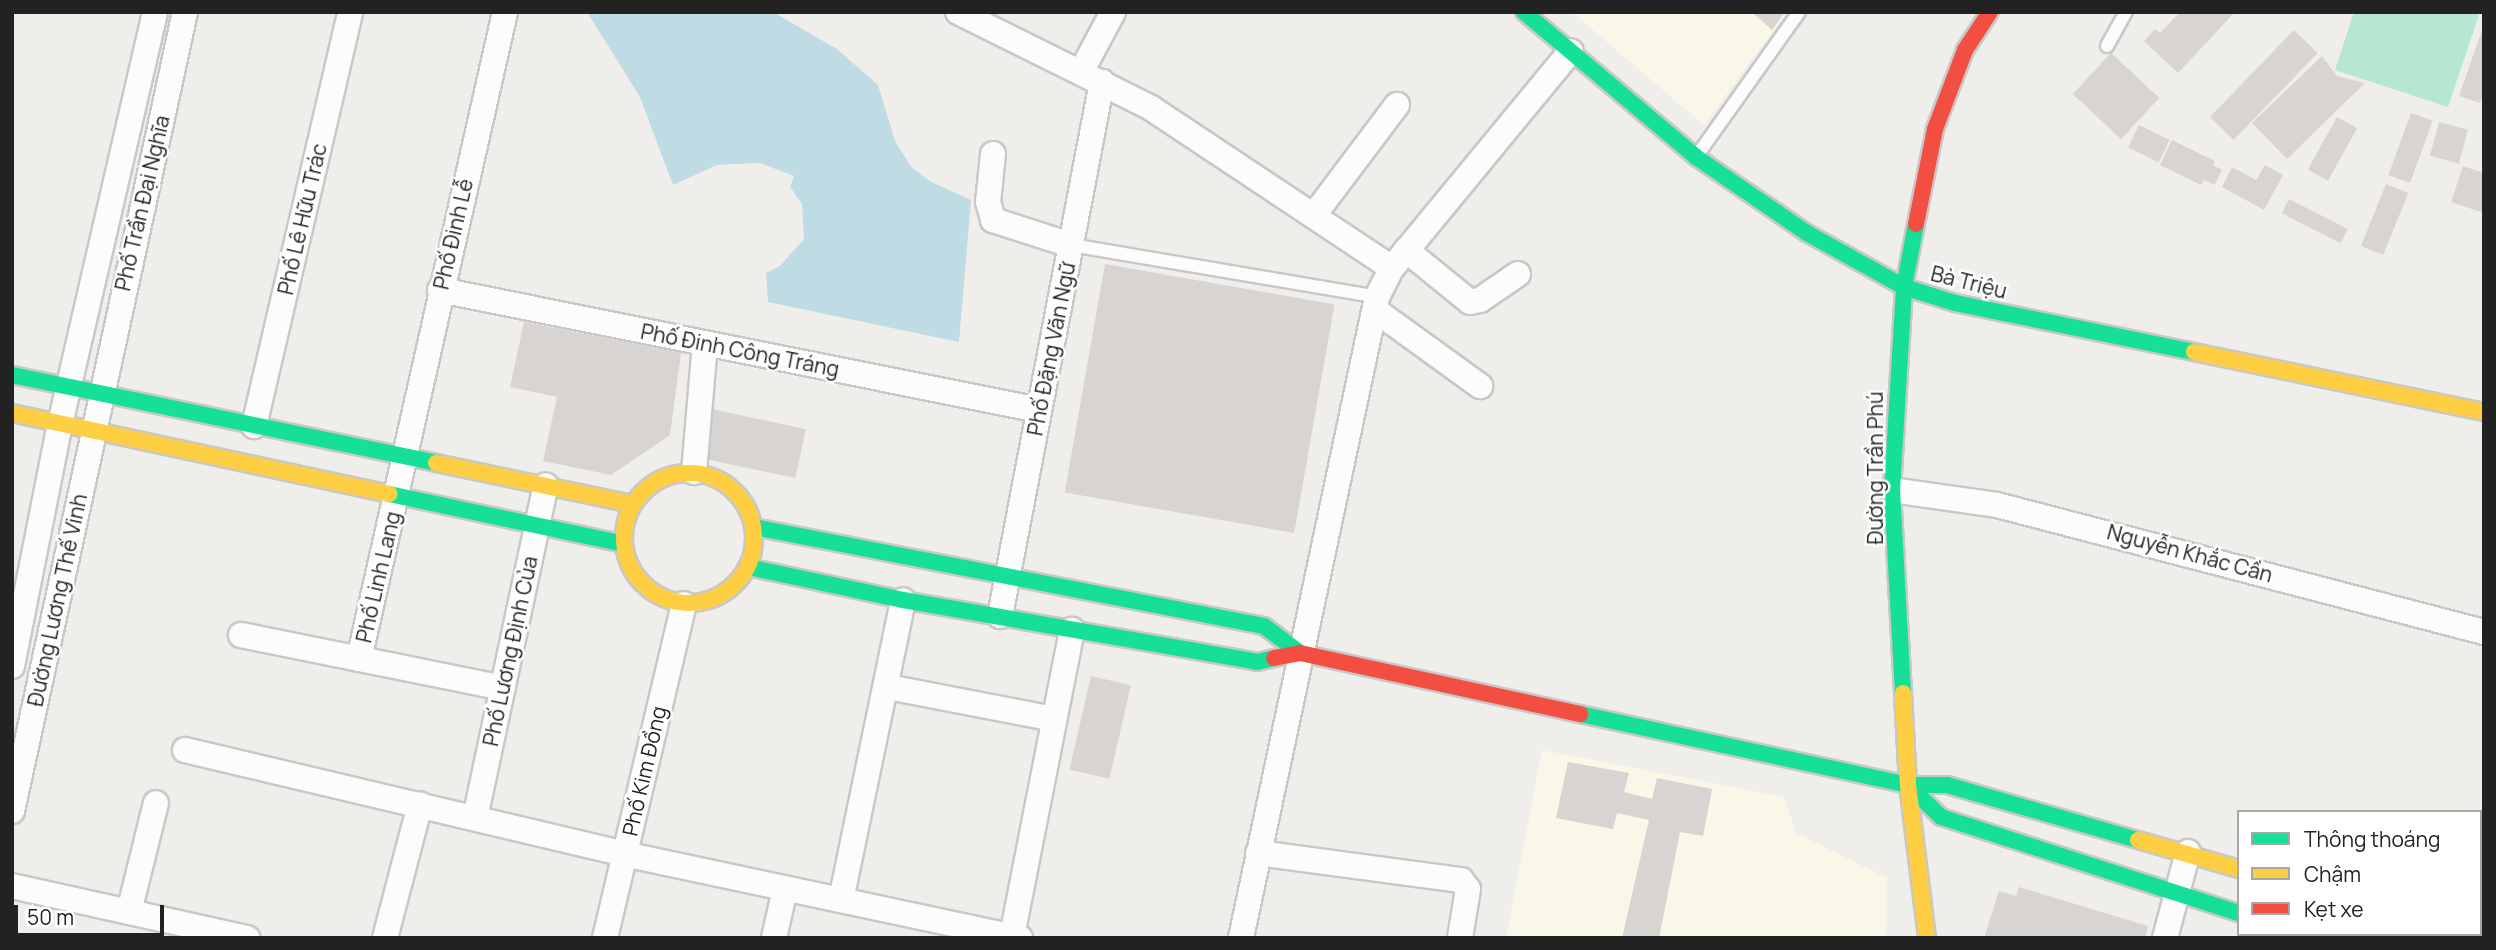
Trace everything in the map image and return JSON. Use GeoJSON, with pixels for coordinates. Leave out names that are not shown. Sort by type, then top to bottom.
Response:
{"type":"FeatureCollection","features":[{"type":"Feature","properties":{"kind":"street","name":"Phố Trần Đại Nghĩa"},"geometry":{"type":"LineString","coordinates":[[60,424],[155,12]]}},
{"type":"Feature","properties":{"kind":"street","name":"Phố Trần Đại Nghĩa"},"geometry":{"type":"LineString","coordinates":[[91,430],[184,12]]}},
{"type":"Feature","properties":{"kind":"street","name":"Phố Lê Hữu Trác"},"geometry":{"type":"LineString","coordinates":[[251,446],[350,12]]}},
{"type":"Feature","properties":{"kind":"street","name":"Phố Đinh Lễ"},"geometry":{"type":"LineString","coordinates":[[397,494],[440,290],[505,12]]}},
{"type":"Feature","properties":{"kind":"street"},"geometry":{"type":"LineString","coordinates":[[958,12],[1151,108],[1314,215],[1399,259],[1470,302],[1518,274]]}},
{"type":"Feature","properties":{"kind":"street","name":"Phố Đặng Văn Ngữ"},"geometry":{"type":"LineString","coordinates":[[1000,616],[1071,245],[1092,77],[1114,12]]}},
{"type":"Feature","properties":{"kind":"street","name":"Bà Triệu"},"geometry":{"type":"LineString","coordinates":[[1524,12],[1696,157],[1807,233],[1904,287],[1955,303],[2484,412]]}},
{"type":"Feature","properties":{"kind":"street","name":"Đường Trần Phú"},"geometry":{"type":"LineString","coordinates":[[1927,938],[1908,785],[1892,489],[1904,287],[1935,129],[1965,50],[1990,12]]}},
{"type":"Feature","properties":{"kind":"street"},"geometry":{"type":"LineString","coordinates":[[1241,938],[1376,304],[1399,259],[1571,51]]}},
{"type":"Feature","properties":{"kind":"street"},"geometry":{"type":"LineString","coordinates":[[1314,215],[1397,105]]}},
{"type":"Feature","properties":{"kind":"street"},"geometry":{"type":"LineString","coordinates":[[993,153],[988,202],[993,219],[1071,245]]}},
{"type":"Feature","properties":{"kind":"street","name":"Phố Đinh Công Tráng"},"geometry":{"type":"LineString","coordinates":[[440,290],[1039,410]]}},
{"type":"Feature","properties":{"kind":"street"},"geometry":{"type":"LineString","coordinates":[[1376,304],[1480,386]]}},
{"type":"Feature","properties":{"kind":"street"},"geometry":{"type":"LineString","coordinates":[[694,472],[705,344]]}},
{"type":"Feature","properties":{"kind":"street"},"geometry":{"type":"LineString","coordinates":[[12,376],[99,394],[397,494],[624,544]]}},
{"type":"Feature","properties":{"kind":"street"},"geometry":{"type":"LineString","coordinates":[[12,413],[91,430],[251,446],[405,457],[633,504]]}},
{"type":"Feature","properties":{"kind":"street","name":"Đường Lương Thế Vinh"},"geometry":{"type":"LineString","coordinates":[[12,666],[60,424]]}},
{"type":"Feature","properties":{"kind":"street","name":"Đường Lương Thế Vinh"},"geometry":{"type":"LineString","coordinates":[[12,811],[59,600],[91,430]]}},
{"type":"Feature","properties":{"kind":"street"},"geometry":{"type":"LineString","coordinates":[[694,472],[715,477],[734,489],[747,506],[754,527],[748,567],[722,596],[684,604],[650,591],[628,562],[624,544],[633,504],[659,480],[694,472]]}},
{"type":"Feature","properties":{"kind":"street","name":"Phố Lương Định Của"},"geometry":{"type":"LineString","coordinates":[[475,818],[546,485]]}},
{"type":"Feature","properties":{"kind":"street","name":"Nguyễn Khắc Cần"},"geometry":{"type":"LineString","coordinates":[[1892,489],[1997,505],[2484,632]]}},
{"type":"Feature","properties":{"kind":"street","name":"Phố Linh Lang"},"geometry":{"type":"LineString","coordinates":[[359,659],[397,494]]}},
{"type":"Feature","properties":{"kind":"street"},"geometry":{"type":"LineString","coordinates":[[754,527],[1007,577],[1158,624],[1257,662],[1300,653],[1908,785],[1947,785],[2188,852],[2237,868]]}},
{"type":"Feature","properties":{"kind":"street"},"geometry":{"type":"LineString","coordinates":[[748,567],[903,600],[1072,630],[1158,624],[1264,626],[1300,653]]}},
{"type":"Feature","properties":{"kind":"street"},"geometry":{"type":"LineString","coordinates":[[27,594],[59,600]]}},
{"type":"Feature","properties":{"kind":"street"},"geometry":{"type":"LineString","coordinates":[[841,900],[888,687],[903,600]]}},
{"type":"Feature","properties":{"kind":"street","name":"Phố Kim Đồng"},"geometry":{"type":"LineString","coordinates":[[605,938],[684,604]]}},
{"type":"Feature","properties":{"kind":"street"},"geometry":{"type":"LineString","coordinates":[[185,750],[624,854],[1016,937],[1072,630]]}},
{"type":"Feature","properties":{"kind":"street","name":"Phố Linh Lang"},"geometry":{"type":"LineString","coordinates":[[241,635],[503,688]]}},
{"type":"Feature","properties":{"kind":"street"},"geometry":{"type":"LineString","coordinates":[[888,687],[1054,719]]}},
{"type":"Feature","properties":{"kind":"street"},"geometry":{"type":"LineString","coordinates":[[1908,785],[1941,817],[2237,912]]}},
{"type":"Feature","properties":{"kind":"street"},"geometry":{"type":"LineString","coordinates":[[129,912],[156,803]]}},
{"type":"Feature","properties":{"kind":"street"},"geometry":{"type":"LineString","coordinates":[[385,938],[420,805]]}},
{"type":"Feature","properties":{"kind":"street"},"geometry":{"type":"LineString","coordinates":[[2165,938],[2188,852]]}},
{"type":"Feature","properties":{"kind":"street"},"geometry":{"type":"LineString","coordinates":[[1258,853],[1461,880],[1468,889],[1461,938]]}},
{"type":"Feature","properties":{"kind":"street"},"geometry":{"type":"LineString","coordinates":[[12,886],[247,938]]}},
{"type":"Feature","properties":{"kind":"street"},"geometry":{"type":"LineString","coordinates":[[774,938],[785,889]]}},
{"type":"Feature","properties":{"kind":"lane"},"geometry":{"type":"LineString","coordinates":[[1696,157],[1799,12]]}},
{"type":"Feature","properties":{"kind":"lane"},"geometry":{"type":"LineString","coordinates":[[2107,46],[2126,12]]}},
{"type":"Feature","properties":{"kind":"lane"},"geometry":{"type":"LineString","coordinates":[[1071,245],[1376,304]]}},
{"type":"Feature","properties":{"kind":"shaded area"},"geometry":{"type":"Polygon","coordinates":[[[1572,12],[1787,12],[1704,125],[1572,12]]]}},
{"type":"Feature","properties":{"kind":"shaded area"},"geometry":{"type":"Polygon","coordinates":[[[1542,750],[1784,797],[1796,833],[1887,878],[1886,938],[1506,938],[1542,750]]]}},
{"type":"Feature","properties":{"kind":"green space"},"geometry":{"type":"Polygon","coordinates":[[[2354,12],[2480,12],[2448,107],[2335,70],[2354,12]]]}},
{"type":"Feature","properties":{"kind":"water"},"geometry":{"type":"Polygon","coordinates":[[[587,12],[773,12],[837,49],[878,85],[895,141],[911,167],[931,182],[971,200],[959,342],[768,302],[766,273],[780,266],[804,239],[802,204],[790,187],[794,176],[760,163],[717,165],[673,185],[640,97],[587,12]]]}},
{"type":"Feature","properties":{"kind":"building"},"geometry":{"type":"Polygon","coordinates":[[[1752,12],[1785,12],[1772,30],[1752,12]]]}},
{"type":"Feature","properties":{"kind":"building"},"geometry":{"type":"Polygon","coordinates":[[[2180,12],[2235,12],[2178,73],[2144,41],[2155,29],[2160,33],[2180,12]]]}},
{"type":"Feature","properties":{"kind":"building"},"geometry":{"type":"Polygon","coordinates":[[[2484,24],[2484,92],[2480,103],[2459,96],[2484,24]]]}},
{"type":"Feature","properties":{"kind":"building"},"geometry":{"type":"Polygon","coordinates":[[[2294,30],[2318,53],[2234,140],[2210,117],[2294,30]]]}},
{"type":"Feature","properties":{"kind":"building"},"geometry":{"type":"Polygon","coordinates":[[[2111,53],[2159,98],[2121,139],[2073,94],[2111,53]]]}},
{"type":"Feature","properties":{"kind":"building"},"geometry":{"type":"Polygon","coordinates":[[[2322,56],[2337,76],[2365,83],[2287,159],[2252,123],[2322,56]]]}},
{"type":"Feature","properties":{"kind":"building"},"geometry":{"type":"Polygon","coordinates":[[[2411,113],[2433,121],[2410,183],[2388,175],[2411,113]]]}},
{"type":"Feature","properties":{"kind":"building"},"geometry":{"type":"Polygon","coordinates":[[[2337,117],[2357,128],[2328,181],[2308,169],[2337,117]]]}},
{"type":"Feature","properties":{"kind":"building"},"geometry":{"type":"Polygon","coordinates":[[[2439,122],[2468,130],[2459,164],[2430,156],[2439,122]]]}},
{"type":"Feature","properties":{"kind":"building"},"geometry":{"type":"Polygon","coordinates":[[[2139,125],[2170,140],[2159,162],[2128,147],[2139,125]]]}},
{"type":"Feature","properties":{"kind":"building"},"geometry":{"type":"Polygon","coordinates":[[[2172,140],[2215,161],[2213,165],[2222,170],[2215,185],[2204,180],[2201,185],[2160,165],[2172,140]]]}},
{"type":"Feature","properties":{"kind":"building"},"geometry":{"type":"Polygon","coordinates":[[[2265,165],[2283,175],[2264,210],[2222,187],[2232,167],[2256,180],[2265,165]]]}},
{"type":"Feature","properties":{"kind":"building"},"geometry":{"type":"Polygon","coordinates":[[[2463,166],[2484,173],[2484,213],[2451,202],[2463,166]]]}},
{"type":"Feature","properties":{"kind":"building"},"geometry":{"type":"Polygon","coordinates":[[[2386,184],[2408,193],[2383,255],[2361,246],[2386,184]]]}},
{"type":"Feature","properties":{"kind":"building"},"geometry":{"type":"Polygon","coordinates":[[[2289,199],[2348,229],[2341,243],[2282,213],[2289,199]]]}},
{"type":"Feature","properties":{"kind":"building"},"geometry":{"type":"Polygon","coordinates":[[[1105,264],[1334,304],[1294,533],[1065,492],[1105,264]]]}},
{"type":"Feature","properties":{"kind":"building"},"geometry":{"type":"Polygon","coordinates":[[[524,322],[681,353],[670,435],[611,475],[543,461],[557,397],[510,387],[524,322]]]}},
{"type":"Feature","properties":{"kind":"building"},"geometry":{"type":"Polygon","coordinates":[[[711,409],[806,429],[795,478],[701,458],[711,409]]]}},
{"type":"Feature","properties":{"kind":"building"},"geometry":{"type":"Polygon","coordinates":[[[1091,676],[1131,685],[1109,779],[1069,770],[1091,676]]]}},
{"type":"Feature","properties":{"kind":"building"},"geometry":{"type":"Polygon","coordinates":[[[1568,762],[1629,773],[1624,792],[1652,799],[1657,778],[1712,789],[1703,836],[1680,832],[1659,938],[1622,938],[1649,820],[1617,813],[1613,829],[1556,818],[1568,762]]]}},
{"type":"Feature","properties":{"kind":"building"},"geometry":{"type":"Polygon","coordinates":[[[2019,887],[2148,926],[2145,938],[1984,938],[1999,891],[2016,896],[2019,887]]]}},
{"type":"Feature","properties":{"kind":"traffic: fast"},"geometry":{"type":"LineString","coordinates":[[1524,12],[1696,157],[1807,233],[1904,287],[1955,303],[2194,352]]}},
{"type":"Feature","properties":{"kind":"traffic: fast"},"geometry":{"type":"LineString","coordinates":[[1903,693],[1892,490],[1904,287],[1916,224]]}},
{"type":"Feature","properties":{"kind":"traffic: fast"},"geometry":{"type":"LineString","coordinates":[[12,375],[436,463]]}},
{"type":"Feature","properties":{"kind":"traffic: fast"},"geometry":{"type":"LineString","coordinates":[[389,494],[624,544]]}},
{"type":"Feature","properties":{"kind":"traffic: fast"},"geometry":{"type":"LineString","coordinates":[[754,527],[1264,626],[1300,653]]}},
{"type":"Feature","properties":{"kind":"traffic: fast"},"geometry":{"type":"LineString","coordinates":[[748,567],[903,600],[1257,662],[1274,658]]}},
{"type":"Feature","properties":{"kind":"traffic: fast"},"geometry":{"type":"LineString","coordinates":[[1580,714],[1908,785],[1947,785],[2138,840]]}},
{"type":"Feature","properties":{"kind":"traffic: fast"},"geometry":{"type":"LineString","coordinates":[[1908,785],[1941,817],[2237,912]]}},
{"type":"Feature","properties":{"kind":"traffic: fast"},"geometry":{"type":"LineString","coordinates":[[2452,936],[2458,938]]}},
{"type":"Feature","properties":{"kind":"traffic: slow"},"geometry":{"type":"LineString","coordinates":[[2194,352],[2484,412]]}},
{"type":"Feature","properties":{"kind":"traffic: slow"},"geometry":{"type":"LineString","coordinates":[[12,413],[389,494]]}},
{"type":"Feature","properties":{"kind":"traffic: slow"},"geometry":{"type":"LineString","coordinates":[[436,463],[633,504]]}},
{"type":"Feature","properties":{"kind":"traffic: slow"},"geometry":{"type":"LineString","coordinates":[[689,473],[714,478],[735,492],[749,513],[754,538],[749,563],[735,584],[714,598],[689,603],[664,598],[643,584],[629,563],[624,538],[629,513],[643,492],[664,478],[689,473]]}},
{"type":"Feature","properties":{"kind":"traffic: slow"},"geometry":{"type":"LineString","coordinates":[[1903,693],[1908,785],[1927,938]]}},
{"type":"Feature","properties":{"kind":"traffic: slow"},"geometry":{"type":"LineString","coordinates":[[2138,840],[2237,868]]}},
{"type":"Feature","properties":{"kind":"traffic: slow"},"geometry":{"type":"LineString","coordinates":[[2316,936],[2322,938]]}},
{"type":"Feature","properties":{"kind":"traffic: jam"},"geometry":{"type":"LineString","coordinates":[[1916,224],[1935,129],[1965,50],[1990,12]]}},
{"type":"Feature","properties":{"kind":"traffic: jam"},"geometry":{"type":"LineString","coordinates":[[1274,658],[1300,653],[1580,714]]}}]}
